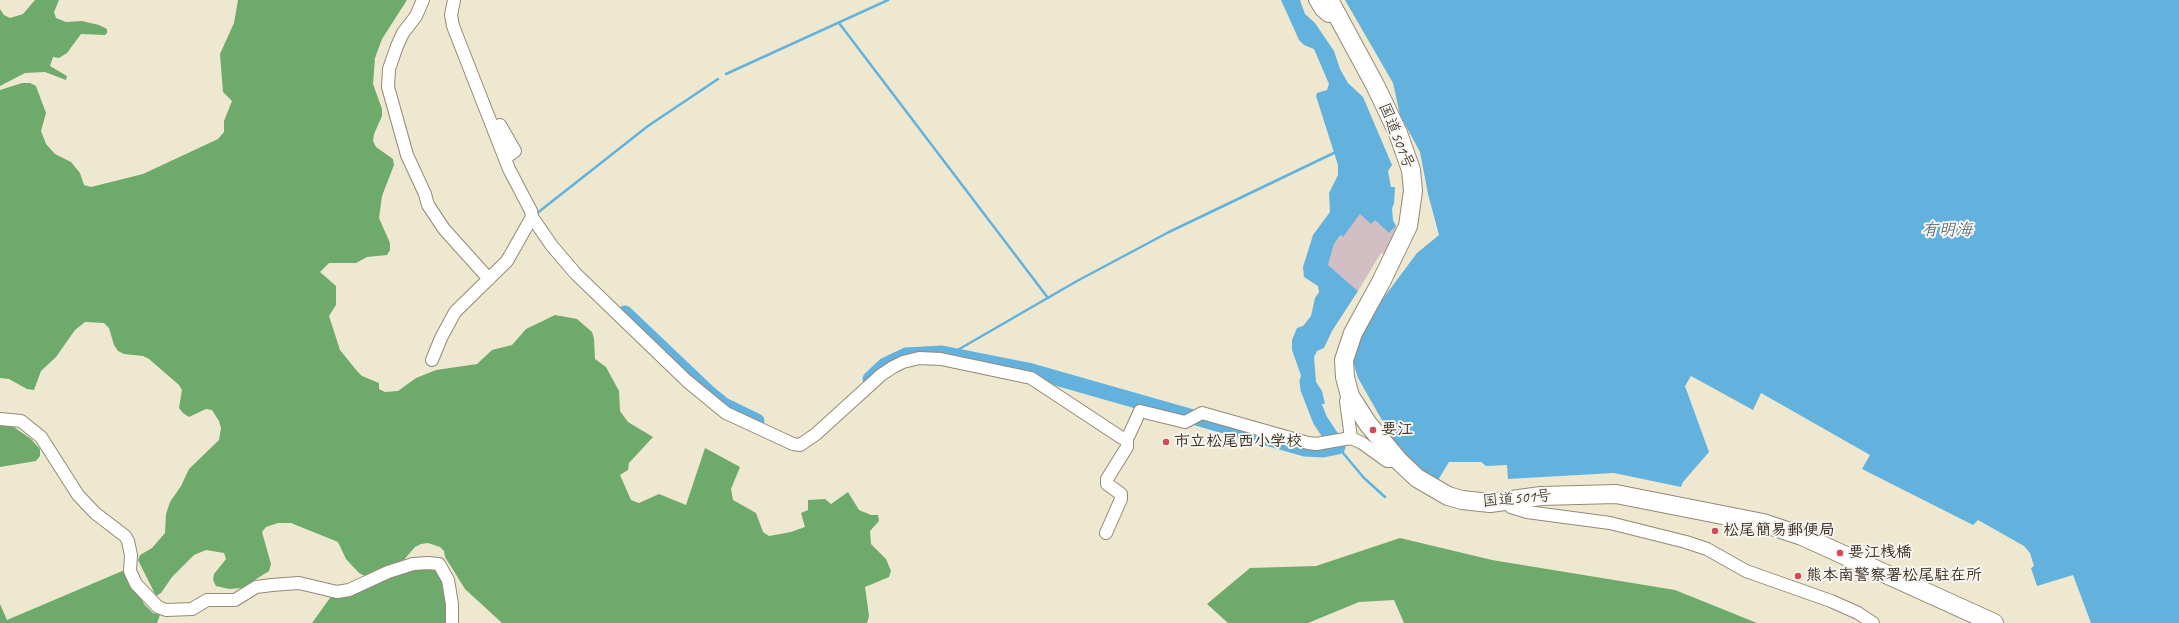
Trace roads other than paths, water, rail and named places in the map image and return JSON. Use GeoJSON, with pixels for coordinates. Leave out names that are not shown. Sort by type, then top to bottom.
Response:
{"type":"FeatureCollection","features":[{"type":"Feature","properties":{"kind":"highway","name":"国道501号"},"geometry":{"type":"LineString","coordinates":[[1333,8],[1375,85],[1398,133],[1411,170],[1413,191],[1412,209],[1403,240],[1347,347],[1344,360],[1345,377],[1350,396],[1368,424],[1399,461],[1417,478],[1448,496],[1475,502],[1506,502],[1541,496],[1616,494],[1763,524],[1802,536],[1994,623]]}},
{"type":"Feature","properties":{"kind":"street"},"geometry":{"type":"LineString","coordinates":[[423,0],[416,16],[403,33],[397,46],[389,69],[388,87],[407,155],[425,194],[428,205],[444,229],[489,279]]}},
{"type":"Feature","properties":{"kind":"street"},"geometry":{"type":"LineString","coordinates":[[454,0],[451,15],[453,26],[505,158],[531,211],[532,217],[552,246],[576,274],[697,390],[726,413],[793,444],[800,445],[816,434],[875,380],[893,367],[903,362],[919,358],[958,362],[1031,378],[1122,438],[1127,438]]}},
{"type":"Feature","properties":{"kind":"street"},"geometry":{"type":"LineString","coordinates":[[1315,0],[1328,16],[1333,8]]}},
{"type":"Feature","properties":{"kind":"street"},"geometry":{"type":"LineString","coordinates":[[500,125],[515,151],[505,158]]}},
{"type":"Feature","properties":{"kind":"street"},"geometry":{"type":"LineString","coordinates":[[432,360],[441,338],[455,312],[507,261],[532,217]]}},
{"type":"Feature","properties":{"kind":"street"},"geometry":{"type":"LineString","coordinates":[[1347,438],[1346,401],[1350,396]]}},
{"type":"Feature","properties":{"kind":"street"},"geometry":{"type":"LineString","coordinates":[[1106,533],[1121,498],[1121,494],[1107,484],[1107,480],[1127,447],[1127,438],[1140,411],[1185,422],[1202,413],[1316,444],[1347,438],[1362,443],[1388,461],[1399,461]]}},
{"type":"Feature","properties":{"kind":"street"},"geometry":{"type":"LineString","coordinates":[[0,419],[22,421],[41,437],[78,495],[95,513],[125,536],[128,541],[131,555],[130,571],[136,584],[158,607],[166,610],[192,609],[207,600],[235,600],[256,587],[272,584],[299,583],[337,592],[349,590],[388,572],[413,564],[428,563],[439,564],[448,580],[452,604],[452,623]]}},
{"type":"Feature","properties":{"kind":"street"},"geometry":{"type":"LineString","coordinates":[[1506,502],[1511,507],[1527,512],[1610,523],[1686,542],[1707,549],[1746,570],[1831,601],[1858,613],[1873,623]]}},
{"type":"Feature","properties":{"kind":"water"},"geometry":{"type":"Polygon","coordinates":[[[1281,0],[1300,0],[1305,14],[1315,23],[1334,51],[1340,69],[1348,83],[1363,97],[1392,165],[1388,171],[1391,187],[1395,187],[1394,204],[1392,208],[1393,220],[1396,226],[1389,233],[1375,220],[1371,224],[1360,214],[1343,237],[1341,235],[1334,244],[1328,265],[1358,291],[1332,331],[1324,348],[1317,351],[1314,357],[1316,382],[1322,391],[1325,404],[1322,404],[1315,399],[1310,401],[1292,350],[1292,340],[1297,328],[1303,326],[1311,316],[1315,298],[1319,292],[1318,286],[1304,277],[1303,267],[1313,235],[1330,212],[1329,193],[1338,175],[1338,165],[1316,96],[1317,93],[1327,90],[1329,84],[1314,49],[1304,45],[1299,40],[1281,0]]]}},
{"type":"Feature","properties":{"kind":"water","name":"有明海"},"geometry":{"type":"Polygon","coordinates":[[[1345,0],[2179,0],[2179,623],[2091,623],[2073,575],[2037,586],[2031,568],[2034,566],[2030,553],[2024,546],[1978,520],[1973,525],[1862,469],[1870,455],[1761,393],[1753,410],[1691,376],[1685,386],[1709,452],[1683,482],[1681,487],[1614,473],[1508,479],[1507,465],[1486,466],[1481,462],[1449,462],[1438,480],[1430,478],[1405,458],[1395,443],[1358,378],[1353,362],[1358,341],[1370,316],[1417,253],[1439,235],[1428,194],[1420,152],[1400,115],[1393,83],[1345,0]]]}},
{"type":"Feature","properties":{"kind":"waterway"},"geometry":{"type":"LineString","coordinates":[[726,74],[888,0]]}},
{"type":"Feature","properties":{"kind":"waterway"},"geometry":{"type":"LineString","coordinates":[[839,23],[1048,298]]}},
{"type":"Feature","properties":{"kind":"waterway"},"geometry":{"type":"LineString","coordinates":[[536,214],[648,126],[718,79]]}},
{"type":"Feature","properties":{"kind":"waterway"},"geometry":{"type":"LineString","coordinates":[[949,355],[1077,281],[1169,232],[1338,151]]}},
{"type":"Feature","properties":{"kind":"waterway"},"geometry":{"type":"LineString","coordinates":[[625,313],[708,392],[724,405],[757,421]]}},
{"type":"Feature","properties":{"kind":"waterway"},"geometry":{"type":"LineString","coordinates":[[870,379],[885,365],[906,355],[942,353],[1028,370],[1305,449],[1323,450],[1338,447],[1320,420],[1308,389],[1307,381]]}},
{"type":"Feature","properties":{"kind":"waterway"},"geometry":{"type":"LineString","coordinates":[[1338,447],[1364,478],[1385,497]]}},
{"type":"Feature","properties":{"kind":"place","name":"要江"},"geometry":{"type":"Point","coordinates":[1373,430]}},
{"type":"Feature","properties":{"kind":"place","name":"市立松尾西小学校"},"geometry":{"type":"Point","coordinates":[1166,442]}},
{"type":"Feature","properties":{"kind":"place","name":"松尾簡易郵便局"},"geometry":{"type":"Point","coordinates":[1715,531]}},
{"type":"Feature","properties":{"kind":"place","name":"要江桟橋"},"geometry":{"type":"Point","coordinates":[1840,553]}},
{"type":"Feature","properties":{"kind":"place","name":"熊本南警察署松尾駐在所"},"geometry":{"type":"Point","coordinates":[1798,576]}}]}
